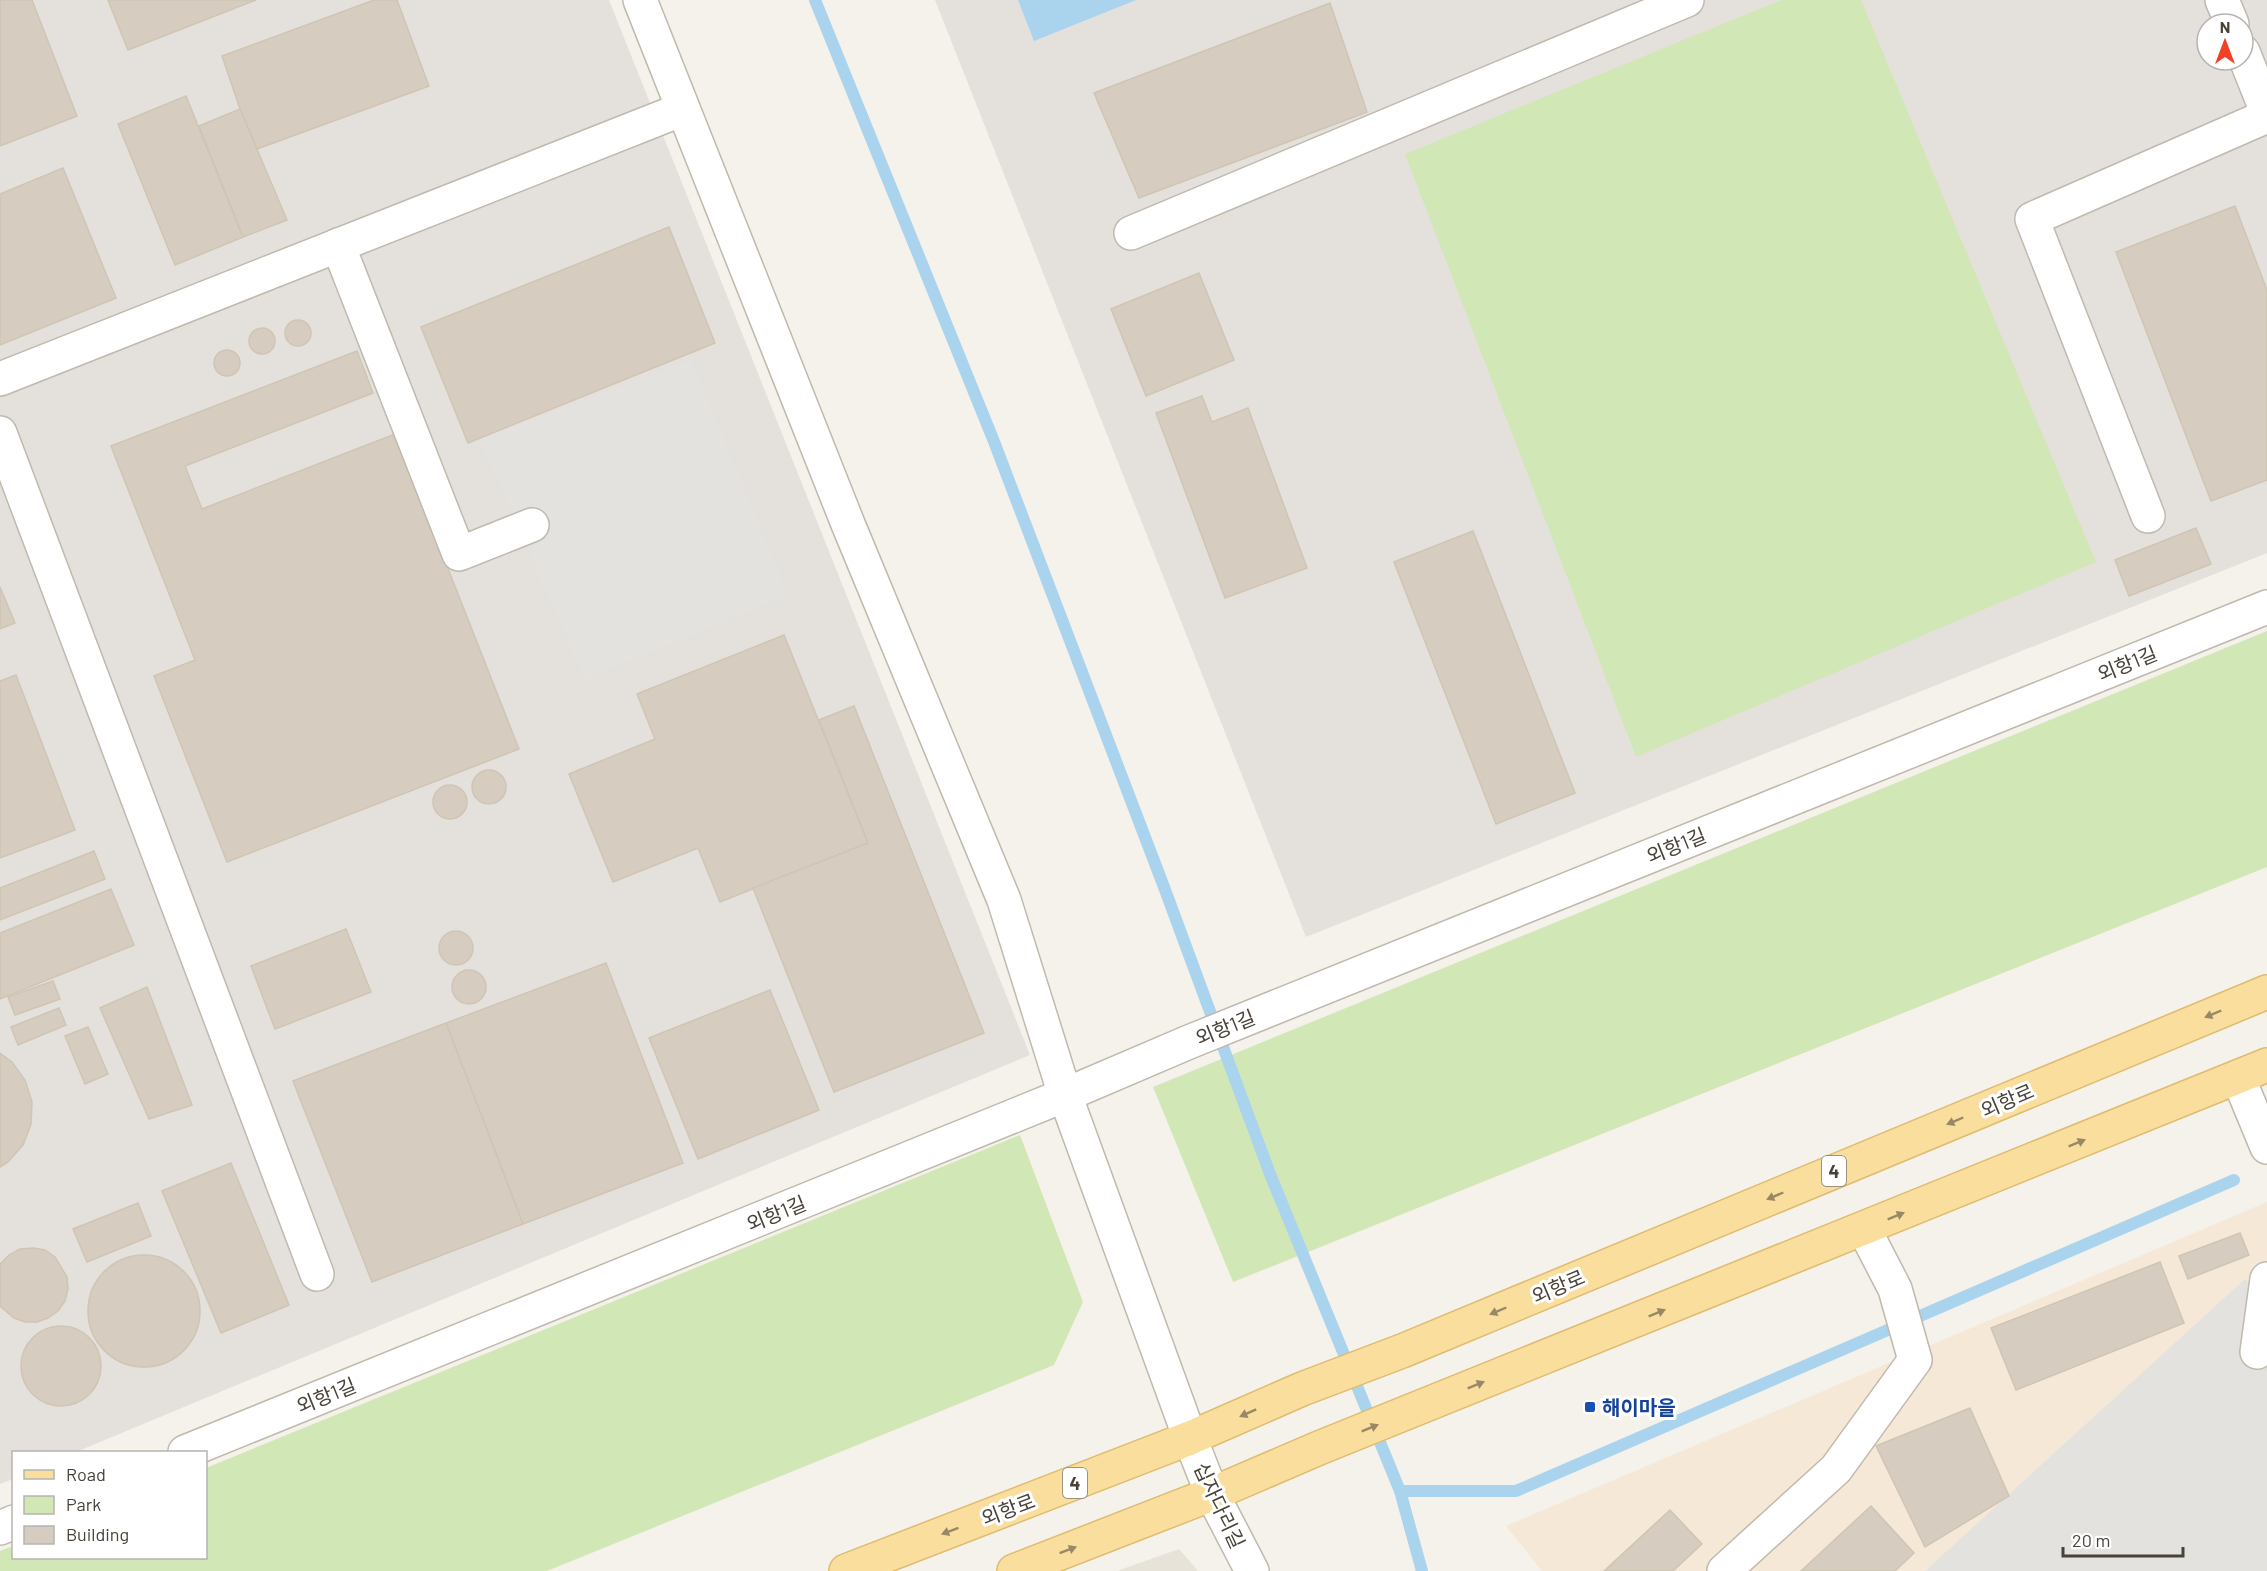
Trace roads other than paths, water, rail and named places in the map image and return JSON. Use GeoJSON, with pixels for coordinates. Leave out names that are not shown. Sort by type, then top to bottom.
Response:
{"type":"FeatureCollection","features":[{"type":"Feature","properties":{"kind":"main road","name":"외항로"},"geometry":{"type":"LineString","coordinates":[[846,1571],[1190,1438],[1302,1389],[1402,1351],[2267,992]]}},
{"type":"Feature","properties":{"kind":"main road"},"geometry":{"type":"LineString","coordinates":[[1014,1571],[1212,1494],[1319,1448],[2253,1071]]}},
{"type":"Feature","properties":{"kind":"street","name":"십자다리길"},"geometry":{"type":"LineString","coordinates":[[640,0],[848,524],[1004,900],[1065,1095],[1190,1438],[1212,1494],[1252,1571]]}},
{"type":"Feature","properties":{"kind":"street"},"geometry":{"type":"LineString","coordinates":[[1131,233],[1687,0]]}},
{"type":"Feature","properties":{"kind":"street"},"geometry":{"type":"LineString","coordinates":[[2148,516],[2032,219],[2267,114],[2251,72]]}},
{"type":"Feature","properties":{"kind":"street"},"geometry":{"type":"LineString","coordinates":[[0,379],[683,109]]}},
{"type":"Feature","properties":{"kind":"street"},"geometry":{"type":"LineString","coordinates":[[338,245],[459,554],[532,525]]}},
{"type":"Feature","properties":{"kind":"street"},"geometry":{"type":"LineString","coordinates":[[0,433],[317,1274]]}},
{"type":"Feature","properties":{"kind":"street","name":"외항1길"},"geometry":{"type":"LineString","coordinates":[[187,1451],[1065,1095],[1248,1018],[2267,607]]}},
{"type":"Feature","properties":{"kind":"street"},"geometry":{"type":"LineString","coordinates":[[2253,1071],[2267,1147]]}},
{"type":"Feature","properties":{"kind":"street"},"geometry":{"type":"LineString","coordinates":[[1724,1571],[1836,1469],[1915,1360],[1895,1289],[1864,1229]]}},
{"type":"Feature","properties":{"kind":"street"},"geometry":{"type":"LineString","coordinates":[[2257,1352],[2267,1279]]}},
{"type":"Feature","properties":{"kind":"water"},"geometry":{"type":"Polygon","coordinates":[[[1018,0],[1136,0],[1034,41],[1018,0]]]}},
{"type":"Feature","properties":{"kind":"waterway"},"geometry":{"type":"LineString","coordinates":[[815,0],[993,439],[1164,887],[1270,1174],[1400,1491],[1422,1571]]}},
{"type":"Feature","properties":{"kind":"waterway"},"geometry":{"type":"LineString","coordinates":[[1400,1491],[1516,1491],[2234,1180]]}},
{"type":"Feature","properties":{"kind":"place","name":"해이마을"},"geometry":{"type":"Point","coordinates":[1590,1407]}}]}
